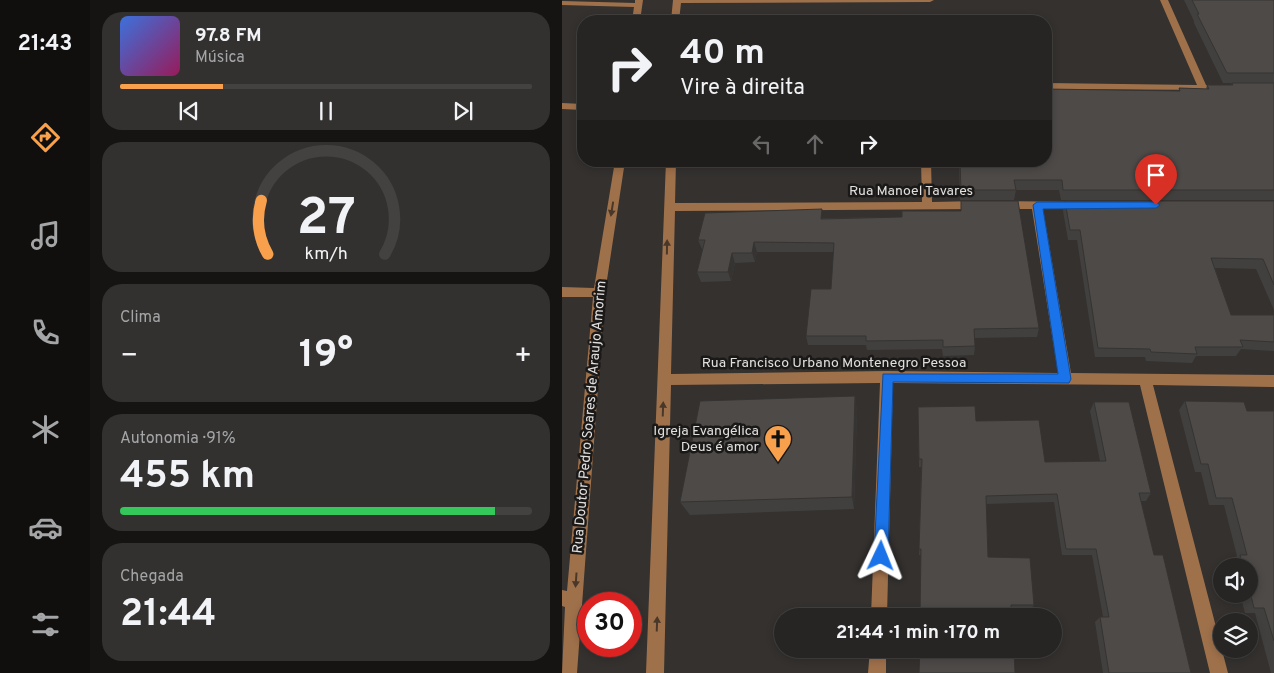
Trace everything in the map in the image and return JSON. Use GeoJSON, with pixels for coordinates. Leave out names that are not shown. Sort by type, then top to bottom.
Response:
{"type":"FeatureCollection","features":[{"type":"Feature","properties":{"kind":"street"},"geometry":{"type":"LineString","coordinates":[[676,15],[677,1],[930,0]]}},
{"type":"Feature","properties":{"kind":"street"},"geometry":{"type":"LineString","coordinates":[[1164,0],[1204,88]]}},
{"type":"Feature","properties":{"kind":"street"},"geometry":{"type":"LineString","coordinates":[[562,3],[638,3]]}},
{"type":"Feature","properties":{"kind":"street"},"geometry":{"type":"LineString","coordinates":[[1052,86],[1230,88]]}},
{"type":"Feature","properties":{"kind":"street"},"geometry":{"type":"LineString","coordinates":[[562,106],[577,107]]}},
{"type":"Feature","properties":{"kind":"street","name":"Rua Doutor Pedro Soares de Araujo Amorim"},"geometry":{"type":"LineString","coordinates":[[568,673],[568,599],[599,294],[619,167]]}},
{"type":"Feature","properties":{"kind":"street"},"geometry":{"type":"LineString","coordinates":[[655,673],[671,167]]}},
{"type":"Feature","properties":{"kind":"street"},"geometry":{"type":"LineString","coordinates":[[926,167],[927,206]]}},
{"type":"Feature","properties":{"kind":"street"},"geometry":{"type":"LineString","coordinates":[[1037,205],[1065,379]]}},
{"type":"Feature","properties":{"kind":"street","name":"Rua Manoel Tavares"},"geometry":{"type":"LineString","coordinates":[[668,207],[1096,205]]}},
{"type":"Feature","properties":{"kind":"street"},"geometry":{"type":"LineString","coordinates":[[562,292],[599,294]]}},
{"type":"Feature","properties":{"kind":"street"},"geometry":{"type":"LineString","coordinates":[[879,608],[887,377]]}},
{"type":"Feature","properties":{"kind":"street","name":"Rua Francisco Urbano Montenegro Pessoa"},"geometry":{"type":"LineString","coordinates":[[664,380],[887,377],[1274,381]]}},
{"type":"Feature","properties":{"kind":"street"},"geometry":{"type":"LineString","coordinates":[[1146,380],[1219,673]]}},
{"type":"Feature","properties":{"kind":"street"},"geometry":{"type":"LineString","coordinates":[[877,673],[878,658]]}},
{"type":"Feature","properties":{"kind":"building"},"geometry":{"type":"Polygon","coordinates":[[[1192,0],[1274,0],[1274,73],[1227,73],[1197,14],[1199,14],[1192,0]]]}},
{"type":"Feature","properties":{"kind":"building"},"geometry":{"type":"Polygon","coordinates":[[[1232,83],[1274,83],[1274,190],[1063,190],[1062,180],[1014,180],[1016,190],[961,190],[960,167],[1052,167],[1052,89],[1180,91],[1179,88],[1209,89],[1207,85],[1233,85],[1232,83]]]}},
{"type":"Feature","properties":{"kind":"building"},"geometry":{"type":"Polygon","coordinates":[[[961,201],[1018,201],[1039,328],[974,329],[975,346],[943,347],[943,340],[866,341],[866,336],[806,336],[811,289],[831,289],[834,243],[754,242],[752,253],[732,253],[728,272],[697,272],[705,240],[698,240],[705,213],[822,209],[821,219],[902,217],[902,211],[961,211],[961,201]]]}},
{"type":"Feature","properties":{"kind":"building"},"geometry":{"type":"Polygon","coordinates":[[[1065,201],[1274,201],[1274,285],[1263,259],[1211,258],[1231,315],[1274,315],[1274,342],[1240,340],[1243,347],[1195,347],[1197,354],[1151,352],[1150,349],[1098,348],[1080,230],[1070,230],[1065,201]]]}},
{"type":"Feature","properties":{"kind":"building","name":"Igreja Evangélica Deus é amor"},"geometry":{"type":"Polygon","coordinates":[[[855,396],[852,497],[680,502],[700,401],[855,396]]]}},
{"type":"Feature","properties":{"kind":"building"},"geometry":{"type":"Polygon","coordinates":[[[1185,401],[1244,402],[1247,411],[1274,411],[1274,641],[1264,608],[1254,608],[1253,603],[1258,603],[1258,558],[1241,558],[1240,555],[1247,555],[1232,498],[1216,498],[1208,464],[1201,464],[1185,401]]]}},
{"type":"Feature","properties":{"kind":"building"},"geometry":{"type":"Polygon","coordinates":[[[1094,402],[1129,402],[1151,493],[1139,493],[1154,555],[1163,555],[1191,673],[1109,673],[1100,617],[1109,617],[1096,549],[1066,549],[1057,494],[986,496],[988,557],[1030,558],[1034,605],[1011,605],[1011,608],[920,608],[921,549],[919,549],[922,459],[919,459],[918,407],[975,406],[976,421],[1039,420],[1045,462],[1106,461],[1094,402]]]}},
{"type":"Feature","properties":{"kind":"building"},"geometry":{"type":"Polygon","coordinates":[[[920,658],[1014,658],[1015,673],[919,673],[920,658]]]}},
{"type":"Feature","properties":{"kind":"place","name":"Igreja Evangélica Deus é amor"},"geometry":{"type":"Point","coordinates":[778,463]}},
{"type":"Feature","properties":{"kind":"route"},"geometry":{"type":"LineString","coordinates":[[881,556],[887,377],[1065,379],[1037,205],[1156,205]]}}]}
